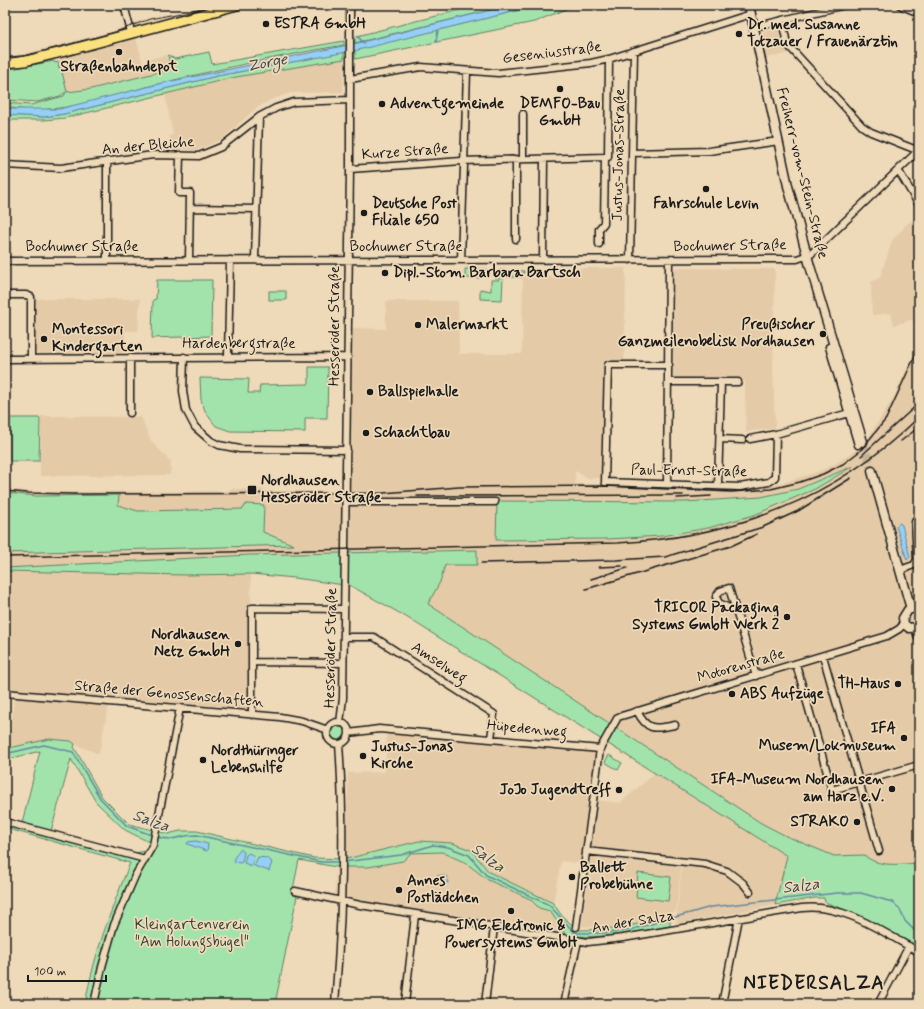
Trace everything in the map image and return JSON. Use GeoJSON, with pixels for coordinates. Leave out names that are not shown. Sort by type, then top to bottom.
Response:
{"type":"FeatureCollection","features":[{"type":"Feature","properties":{"kind":"main road"},"geometry":{"type":"LineString","coordinates":[[5,63],[54,54],[131,32],[237,5]]}},
{"type":"Feature","properties":{"kind":"main road","name":"Freiherr-vom-Stein-Straße"},"geometry":{"type":"LineString","coordinates":[[749,5],[788,186],[834,345],[860,444]]}},
{"type":"Feature","properties":{"kind":"main road"},"geometry":{"type":"LineString","coordinates":[[872,471],[900,570],[915,610],[904,615],[904,624],[909,628],[918,631]]}},
{"type":"Feature","properties":{"kind":"street"},"geometry":{"type":"LineString","coordinates":[[124,5],[131,32]]}},
{"type":"Feature","properties":{"kind":"street","name":"Hesseröder Straße"},"geometry":{"type":"LineString","coordinates":[[340,723],[343,698],[347,450],[350,5]]}},
{"type":"Feature","properties":{"kind":"street"},"geometry":{"type":"LineString","coordinates":[[754,27],[845,5]]}},
{"type":"Feature","properties":{"kind":"street"},"geometry":{"type":"LineString","coordinates":[[900,5],[919,13]]}},
{"type":"Feature","properties":{"kind":"street","name":"Geseniusstraße"},"geometry":{"type":"LineString","coordinates":[[350,79],[421,67],[498,73],[591,63],[609,60],[751,14]]}},
{"type":"Feature","properties":{"kind":"street"},"geometry":{"type":"LineString","coordinates":[[782,20],[787,44],[862,126],[871,132],[919,151],[811,254],[807,255]]}},
{"type":"Feature","properties":{"kind":"street","name":"Justus-Jonas-Straße"},"geometry":{"type":"LineString","coordinates":[[630,260],[634,51]]}},
{"type":"Feature","properties":{"kind":"street","name":"Justus-Jonas-Straße"},"geometry":{"type":"LineString","coordinates":[[599,244],[599,229],[604,223],[605,157],[608,157],[609,60]]}},
{"type":"Feature","properties":{"kind":"street"},"geometry":{"type":"LineString","coordinates":[[461,260],[462,161],[467,71]]}},
{"type":"Feature","properties":{"kind":"street","name":"An der Bleiche"},"geometry":{"type":"LineString","coordinates":[[5,165],[61,168],[153,155],[199,156],[221,147],[258,117],[276,108],[294,102],[350,100]]}},
{"type":"Feature","properties":{"kind":"street"},"geometry":{"type":"LineString","coordinates":[[516,239],[523,114]]}},
{"type":"Feature","properties":{"kind":"street"},"geometry":{"type":"LineString","coordinates":[[254,259],[258,117]]}},
{"type":"Feature","properties":{"kind":"street"},"geometry":{"type":"LineString","coordinates":[[632,153],[710,151],[779,141]]}},
{"type":"Feature","properties":{"kind":"street"},"geometry":{"type":"LineString","coordinates":[[180,155],[179,193],[190,193],[189,260]]}},
{"type":"Feature","properties":{"kind":"street","name":"Kurze Straße"},"geometry":{"type":"LineString","coordinates":[[350,169],[462,161],[605,157]]}},
{"type":"Feature","properties":{"kind":"street"},"geometry":{"type":"LineString","coordinates":[[543,260],[544,159]]}},
{"type":"Feature","properties":{"kind":"street"},"geometry":{"type":"LineString","coordinates":[[107,161],[107,260]]}},
{"type":"Feature","properties":{"kind":"street"},"geometry":{"type":"LineString","coordinates":[[898,170],[919,205]]}},
{"type":"Feature","properties":{"kind":"street"},"geometry":{"type":"LineString","coordinates":[[190,208],[256,209]]}},
{"type":"Feature","properties":{"kind":"street","name":"Bochumer Straße"},"geometry":{"type":"LineString","coordinates":[[5,261],[254,259],[669,260],[797,259],[807,255]]}},
{"type":"Feature","properties":{"kind":"street"},"geometry":{"type":"LineString","coordinates":[[228,356],[230,260]]}},
{"type":"Feature","properties":{"kind":"street"},"geometry":{"type":"LineString","coordinates":[[667,484],[669,260]]}},
{"type":"Feature","properties":{"kind":"street"},"geometry":{"type":"LineString","coordinates":[[5,295],[26,294],[31,297],[31,359]]}},
{"type":"Feature","properties":{"kind":"street","name":"Freiherr-vom-Stein-Straße"},"geometry":{"type":"LineString","coordinates":[[834,345],[829,347],[848,413],[860,444]]}},
{"type":"Feature","properties":{"kind":"street","name":"Hardenbergstraße"},"geometry":{"type":"LineString","coordinates":[[5,359],[228,356],[348,357]]}},
{"type":"Feature","properties":{"kind":"street"},"geometry":{"type":"LineString","coordinates":[[184,357],[183,391],[186,410],[195,427],[211,441],[219,445],[240,449],[347,450]]}},
{"type":"Feature","properties":{"kind":"street"},"geometry":{"type":"LineString","coordinates":[[130,358],[130,413]]}},
{"type":"Feature","properties":{"kind":"street","name":"Paul-Ernst-Straße"},"geometry":{"type":"LineString","coordinates":[[669,365],[608,365],[605,482],[740,487],[769,482],[775,477],[776,434]]}},
{"type":"Feature","properties":{"kind":"street"},"geometry":{"type":"LineString","coordinates":[[669,382],[738,382]]}},
{"type":"Feature","properties":{"kind":"street"},"geometry":{"type":"LineString","coordinates":[[718,486],[721,382]]}},
{"type":"Feature","properties":{"kind":"street"},"geometry":{"type":"LineString","coordinates":[[750,439],[776,434],[848,413]]}},
{"type":"Feature","properties":{"kind":"street"},"geometry":{"type":"LineString","coordinates":[[720,440],[742,440]]}},
{"type":"Feature","properties":{"kind":"street"},"geometry":{"type":"LineString","coordinates":[[346,502],[496,502]]}},
{"type":"Feature","properties":{"kind":"street"},"geometry":{"type":"LineString","coordinates":[[900,570],[914,565],[917,560],[915,522],[919,514]]}},
{"type":"Feature","properties":{"kind":"street"},"geometry":{"type":"LineString","coordinates":[[252,714],[252,608],[344,609]]}},
{"type":"Feature","properties":{"kind":"street"},"geometry":{"type":"LineString","coordinates":[[736,612],[756,676]]}},
{"type":"Feature","properties":{"kind":"street","name":"Motorenstraße"},"geometry":{"type":"LineString","coordinates":[[600,749],[618,717],[886,636],[899,629],[904,624]]}},
{"type":"Feature","properties":{"kind":"street","name":"Amselweg"},"geometry":{"type":"LineString","coordinates":[[344,637],[374,637],[494,714],[491,739]]}},
{"type":"Feature","properties":{"kind":"street"},"geometry":{"type":"LineString","coordinates":[[823,656],[879,851]]}},
{"type":"Feature","properties":{"kind":"street"},"geometry":{"type":"LineString","coordinates":[[252,662],[343,663]]}},
{"type":"Feature","properties":{"kind":"street"},"geometry":{"type":"LineString","coordinates":[[796,664],[832,790],[919,765]]}},
{"type":"Feature","properties":{"kind":"street","name":"Straße der Genossenschaften"},"geometry":{"type":"LineString","coordinates":[[5,693],[280,717],[302,721],[328,730]]}},
{"type":"Feature","properties":{"kind":"street"},"geometry":{"type":"LineString","coordinates":[[94,1004],[102,967],[114,925],[135,876],[154,840],[180,708]]}},
{"type":"Feature","properties":{"kind":"street"},"geometry":{"type":"LineString","coordinates":[[637,711],[649,727],[660,728],[674,725]]}},
{"type":"Feature","properties":{"kind":"street"},"geometry":{"type":"LineString","coordinates":[[340,723],[347,728],[349,733],[346,740],[339,744],[329,739],[328,730],[332,724],[340,723]]}},
{"type":"Feature","properties":{"kind":"street","name":"Hüpedenweg"},"geometry":{"type":"LineString","coordinates":[[349,733],[379,729],[600,749]]}},
{"type":"Feature","properties":{"kind":"street"},"geometry":{"type":"LineString","coordinates":[[335,1004],[341,902],[341,792],[339,744]]}},
{"type":"Feature","properties":{"kind":"street"},"geometry":{"type":"LineString","coordinates":[[576,927],[600,749]]}},
{"type":"Feature","properties":{"kind":"street"},"geometry":{"type":"LineString","coordinates":[[5,822],[145,859]]}},
{"type":"Feature","properties":{"kind":"street"},"geometry":{"type":"LineString","coordinates":[[586,851],[705,864],[727,871],[743,882],[750,892]]}},
{"type":"Feature","properties":{"kind":"street","name":"An der Salza"},"geometry":{"type":"LineString","coordinates":[[295,891],[341,902],[415,915],[578,941],[603,942],[739,918],[813,907],[830,908],[845,913],[919,952]]}},
{"type":"Feature","properties":{"kind":"street"},"geometry":{"type":"LineString","coordinates":[[405,1004],[415,915]]}},
{"type":"Feature","properties":{"kind":"street"},"geometry":{"type":"LineString","coordinates":[[722,1004],[739,918]]}},
{"type":"Feature","properties":{"kind":"street"},"geometry":{"type":"LineString","coordinates":[[485,1004],[494,927]]}},
{"type":"Feature","properties":{"kind":"street"},"geometry":{"type":"LineString","coordinates":[[564,1004],[578,941]]}},
{"type":"Feature","properties":{"kind":"street"},"geometry":{"type":"LineString","coordinates":[[878,1004],[909,946]]}},
{"type":"Feature","properties":{"kind":"shaded area"},"geometry":{"type":"Polygon","coordinates":[[[207,6],[207,8],[182,15],[163,16],[134,25],[132,23],[162,15],[207,6]]]}},
{"type":"Feature","properties":{"kind":"shaded area"},"geometry":{"type":"Polygon","coordinates":[[[124,26],[124,29],[119,32],[16,58],[16,56],[118,30],[124,26]]]}},
{"type":"Feature","properties":{"kind":"shaded area"},"geometry":{"type":"Polygon","coordinates":[[[779,28],[782,43],[790,53],[767,58],[762,33],[779,28]]]}},
{"type":"Feature","properties":{"kind":"shaded area"},"geometry":{"type":"Polygon","coordinates":[[[136,38],[143,65],[148,63],[147,59],[168,55],[171,69],[91,89],[66,92],[61,68],[59,68],[58,62],[62,58],[136,38]]]}},
{"type":"Feature","properties":{"kind":"shaded area"},"geometry":{"type":"Polygon","coordinates":[[[344,59],[343,92],[290,93],[270,100],[256,108],[221,140],[197,150],[172,150],[170,136],[173,135],[165,94],[236,77],[344,59]]]}},
{"type":"Feature","properties":{"kind":"shaded area"},"geometry":{"type":"Polygon","coordinates":[[[919,216],[919,324],[911,320],[894,325],[891,313],[872,315],[871,282],[880,278],[893,239],[904,228],[904,226],[919,216]]]}},
{"type":"Feature","properties":{"kind":"shaded area"},"geometry":{"type":"Polygon","coordinates":[[[565,268],[625,268],[626,273],[624,364],[605,363],[604,478],[588,478],[575,471],[575,484],[740,489],[776,485],[820,471],[837,463],[855,451],[869,437],[895,395],[919,342],[919,882],[787,856],[775,905],[676,924],[682,864],[589,854],[588,864],[561,861],[553,903],[489,872],[471,850],[419,841],[346,859],[348,773],[385,772],[387,733],[603,753],[597,800],[620,803],[654,774],[403,615],[351,586],[295,578],[251,574],[249,709],[110,697],[99,754],[71,741],[49,739],[10,747],[14,697],[5,697],[5,540],[137,511],[118,505],[119,496],[37,496],[5,493],[5,489],[38,492],[229,491],[230,489],[264,489],[265,491],[350,491],[351,328],[386,329],[386,301],[458,301],[459,354],[522,354],[523,277],[565,277],[565,268]],[[848,468],[798,489],[761,497],[685,502],[497,501],[496,540],[608,539],[675,535],[708,528],[754,515],[815,489],[848,468]]]}},
{"type":"Feature","properties":{"kind":"shaded area"},"geometry":{"type":"Polygon","coordinates":[[[674,268],[775,269],[773,368],[775,428],[746,432],[745,381],[736,378],[673,378],[674,268]]]}},
{"type":"Feature","properties":{"kind":"shaded area"},"geometry":{"type":"Polygon","coordinates":[[[33,299],[140,299],[138,331],[125,331],[125,353],[39,354],[33,351],[33,299]]]}},
{"type":"Feature","properties":{"kind":"shaded area"},"geometry":{"type":"Polygon","coordinates":[[[41,416],[141,417],[151,441],[171,462],[170,475],[40,476],[41,416]]]}},
{"type":"Feature","properties":{"kind":"shaded area"},"geometry":{"type":"Polygon","coordinates":[[[442,852],[466,863],[488,880],[530,899],[539,908],[550,911],[566,935],[335,898],[336,867],[368,867],[403,861],[411,853],[442,852]]]}},
{"type":"Feature","properties":{"kind":"shaded area"},"geometry":{"type":"Polygon","coordinates":[[[591,856],[681,866],[676,912],[646,922],[601,928],[582,926],[591,856]]]}},
{"type":"Feature","properties":{"kind":"green space"},"geometry":{"type":"Polygon","coordinates":[[[479,5],[511,5],[355,43],[355,37],[357,36],[479,5]]]}},
{"type":"Feature","properties":{"kind":"green space"},"geometry":{"type":"Polygon","coordinates":[[[541,5],[576,5],[534,22],[355,59],[355,50],[541,5]]]}},
{"type":"Feature","properties":{"kind":"green space"},"geometry":{"type":"Polygon","coordinates":[[[344,41],[344,45],[277,57],[66,107],[25,110],[5,107],[5,103],[31,105],[64,96],[66,92],[60,96],[37,102],[7,100],[5,99],[5,70],[54,61],[55,63],[58,62],[67,92],[91,89],[171,69],[168,55],[175,59],[209,52],[212,64],[344,41]]]}},
{"type":"Feature","properties":{"kind":"green space"},"geometry":{"type":"Polygon","coordinates":[[[344,52],[344,59],[236,77],[65,118],[44,120],[5,120],[5,115],[44,117],[64,114],[217,76],[344,52]]]}},
{"type":"Feature","properties":{"kind":"green space"},"geometry":{"type":"Polygon","coordinates":[[[465,269],[486,269],[486,271],[480,271],[480,278],[465,278],[465,269]]]}},
{"type":"Feature","properties":{"kind":"green space"},"geometry":{"type":"Polygon","coordinates":[[[499,270],[524,271],[523,277],[503,277],[502,300],[480,299],[480,289],[491,291],[491,280],[499,280],[499,270]]]}},
{"type":"Feature","properties":{"kind":"green space"},"geometry":{"type":"Polygon","coordinates":[[[157,280],[212,280],[211,336],[152,338],[153,300],[156,299],[157,280]]]}},
{"type":"Feature","properties":{"kind":"green space"},"geometry":{"type":"Polygon","coordinates":[[[269,291],[286,291],[286,300],[269,300],[269,291]]]}},
{"type":"Feature","properties":{"kind":"green space"},"geometry":{"type":"Polygon","coordinates":[[[309,367],[328,367],[327,418],[305,418],[305,432],[230,431],[216,426],[206,413],[201,400],[200,378],[249,379],[248,393],[259,393],[260,385],[309,384],[309,367]]]}},
{"type":"Feature","properties":{"kind":"green space"},"geometry":{"type":"Polygon","coordinates":[[[10,418],[40,418],[39,461],[10,461],[10,418]]]}},
{"type":"Feature","properties":{"kind":"green space"},"geometry":{"type":"Polygon","coordinates":[[[853,466],[815,489],[754,515],[708,528],[662,536],[608,539],[496,540],[497,501],[685,502],[761,497],[798,489],[853,466]]]}},
{"type":"Feature","properties":{"kind":"green space"},"geometry":{"type":"Polygon","coordinates":[[[5,493],[37,496],[119,495],[118,505],[138,511],[243,509],[246,504],[264,505],[263,532],[294,545],[5,553],[5,493]]]}},
{"type":"Feature","properties":{"kind":"green space"},"geometry":{"type":"Polygon","coordinates":[[[477,550],[477,565],[445,565],[440,582],[428,604],[761,823],[786,836],[834,856],[864,855],[883,864],[919,863],[919,947],[863,918],[825,902],[824,898],[815,898],[775,905],[787,856],[403,615],[351,586],[295,578],[251,574],[185,575],[5,571],[5,568],[250,555],[477,550]]]}},
{"type":"Feature","properties":{"kind":"green space"},"geometry":{"type":"Polygon","coordinates":[[[338,725],[344,727],[346,733],[344,739],[338,741],[332,739],[330,733],[332,727],[338,725]]]}},
{"type":"Feature","properties":{"kind":"green space","name":"Kleingartenverein \"Am Holungsbügel\""},"geometry":{"type":"Polygon","coordinates":[[[49,739],[71,741],[75,744],[74,747],[102,797],[129,824],[168,834],[180,831],[197,831],[314,858],[346,859],[419,841],[452,843],[471,850],[489,872],[553,903],[562,916],[578,930],[624,926],[670,916],[670,926],[605,936],[592,937],[566,935],[550,911],[539,908],[530,899],[488,880],[466,863],[442,852],[411,853],[403,861],[368,867],[336,867],[299,860],[292,894],[297,896],[275,1004],[85,1004],[98,950],[130,863],[5,828],[5,819],[22,823],[40,751],[5,760],[5,749],[49,739]],[[71,759],[51,831],[135,853],[145,851],[149,842],[125,830],[96,802],[71,759]]]}},
{"type":"Feature","properties":{"kind":"green space"},"geometry":{"type":"Polygon","coordinates":[[[609,755],[622,763],[618,770],[605,762],[609,755]]]}},
{"type":"Feature","properties":{"kind":"green space"},"geometry":{"type":"Polygon","coordinates":[[[638,873],[671,877],[668,901],[636,897],[638,873]]]}},
{"type":"Feature","properties":{"kind":"water","name":"Zorge"},"geometry":{"type":"Polygon","coordinates":[[[511,5],[540,5],[358,50],[217,76],[64,114],[44,117],[5,115],[5,107],[14,109],[59,109],[167,82],[358,43],[511,5]]]}},
{"type":"Feature","properties":{"kind":"water"},"geometry":{"type":"Polygon","coordinates":[[[900,523],[902,525],[910,557],[907,560],[896,526],[900,523]]]}},
{"type":"Feature","properties":{"kind":"water"},"geometry":{"type":"Polygon","coordinates":[[[196,841],[208,844],[207,851],[187,844],[188,842],[196,841]]]}},
{"type":"Feature","properties":{"kind":"water"},"geometry":{"type":"Polygon","coordinates":[[[240,849],[244,852],[242,862],[240,863],[235,862],[234,858],[240,849]]]}},
{"type":"Feature","properties":{"kind":"water"},"geometry":{"type":"Polygon","coordinates":[[[249,853],[254,856],[252,866],[244,863],[246,855],[249,853]]]}},
{"type":"Feature","properties":{"kind":"water"},"geometry":{"type":"Polygon","coordinates":[[[258,857],[267,858],[272,862],[269,871],[254,866],[258,857]]]}},
{"type":"Feature","properties":{"kind":"water"},"geometry":{"type":"Polygon","coordinates":[[[441,875],[447,877],[448,883],[437,881],[437,876],[441,875]]]}},
{"type":"Feature","properties":{"kind":"waterway"},"geometry":{"type":"LineString","coordinates":[[436,42],[438,30]]}},
{"type":"Feature","properties":{"kind":"waterway"},"geometry":{"type":"LineString","coordinates":[[357,36],[364,43]]}},
{"type":"Feature","properties":{"kind":"waterway","name":"Salza"},"geometry":{"type":"LineString","coordinates":[[5,754],[44,745],[73,752],[100,798],[127,826],[154,836]]}},
{"type":"Feature","properties":{"kind":"waterway","name":"Salza"},"geometry":{"type":"LineString","coordinates":[[158,837],[172,839],[197,835],[321,862],[339,862]]}},
{"type":"Feature","properties":{"kind":"waterway","name":"Salza"},"geometry":{"type":"LineString","coordinates":[[343,862],[401,855],[433,845],[448,847],[469,855],[486,875],[549,905],[575,933],[606,933],[630,930],[711,907],[837,893],[861,893],[892,902],[899,908],[905,921],[919,935]]}},
{"type":"Feature","properties":{"kind":"tunnel"},"geometry":{"type":"LineString","coordinates":[[863,442],[872,471]]}},
{"type":"Feature","properties":{"kind":"tram line"},"geometry":{"type":"LineString","coordinates":[[5,59],[25,56],[115,32],[150,19],[213,5]]}},
{"type":"Feature","properties":{"kind":"railway"},"geometry":{"type":"LineString","coordinates":[[5,491],[73,494],[383,493],[459,487],[605,486],[731,492],[771,489],[800,482],[823,474],[843,464],[860,451],[886,419],[919,347]]}},
{"type":"Feature","properties":{"kind":"railway"},"geometry":{"type":"LineString","coordinates":[[861,456],[919,403]]}},
{"type":"Feature","properties":{"kind":"railway"},"geometry":{"type":"LineString","coordinates":[[5,557],[617,543],[660,539],[702,532],[742,522],[780,509],[817,492],[852,471],[886,446],[919,417]]}},
{"type":"Feature","properties":{"kind":"railway"},"geometry":{"type":"LineString","coordinates":[[901,441],[919,427]]}},
{"type":"Feature","properties":{"kind":"railway"},"geometry":{"type":"LineString","coordinates":[[481,563],[616,560],[665,557],[763,527],[798,511],[851,478]]}},
{"type":"Feature","properties":{"kind":"railway"},"geometry":{"type":"LineString","coordinates":[[417,496],[683,495]]}},
{"type":"Feature","properties":{"kind":"railway"},"geometry":{"type":"LineString","coordinates":[[677,498],[711,496]]}},
{"type":"Feature","properties":{"kind":"railway"},"geometry":{"type":"LineString","coordinates":[[586,589],[731,546],[757,534]]}},
{"type":"Feature","properties":{"kind":"railway"},"geometry":{"type":"LineString","coordinates":[[599,567],[622,566]]}},
{"type":"Feature","properties":{"kind":"railway"},"geometry":{"type":"LineString","coordinates":[[591,579],[627,568]]}},
{"type":"Feature","properties":{"kind":"place","name":"ESTRA GmbH"},"geometry":{"type":"Point","coordinates":[266,24]}},
{"type":"Feature","properties":{"kind":"place","name":"Dr. med. Susanne Totzauer / Frauenärztin"},"geometry":{"type":"Point","coordinates":[739,34]}},
{"type":"Feature","properties":{"kind":"place","name":"Straßenbahndepot"},"geometry":{"type":"Point","coordinates":[119,52]}},
{"type":"Feature","properties":{"kind":"place","name":"DEMFO-Bau GmbH"},"geometry":{"type":"Point","coordinates":[560,89]}},
{"type":"Feature","properties":{"kind":"place","name":"Adventgemeinde"},"geometry":{"type":"Point","coordinates":[382,104]}},
{"type":"Feature","properties":{"kind":"place","name":"Fahrschule Levin"},"geometry":{"type":"Point","coordinates":[706,189]}},
{"type":"Feature","properties":{"kind":"place","name":"Deutsche Post Filiale 650"},"geometry":{"type":"Point","coordinates":[364,213]}},
{"type":"Feature","properties":{"kind":"place","name":"Dipl.-Stom. Barbara Bartsch"},"geometry":{"type":"Point","coordinates":[385,273]}},
{"type":"Feature","properties":{"kind":"place","name":"Malermarkt"},"geometry":{"type":"Point","coordinates":[418,325]}},
{"type":"Feature","properties":{"kind":"place","name":"Preußischer Ganzmeilenobelisk Nordhausen"},"geometry":{"type":"Point","coordinates":[823,334]}},
{"type":"Feature","properties":{"kind":"place","name":"Montessori Kindergarten"},"geometry":{"type":"Point","coordinates":[44,339]}},
{"type":"Feature","properties":{"kind":"place","name":"Ballspielhalle"},"geometry":{"type":"Point","coordinates":[370,392]}},
{"type":"Feature","properties":{"kind":"place","name":"Schachtbau"},"geometry":{"type":"Point","coordinates":[366,433]}},
{"type":"Feature","properties":{"kind":"place","name":"Nordhausen Hesseröder Straße"},"geometry":{"type":"Point","coordinates":[252,490]}},
{"type":"Feature","properties":{"kind":"place","name":"TRICOR Packaging Systems GmbH Werk 2"},"geometry":{"type":"Point","coordinates":[787,617]}},
{"type":"Feature","properties":{"kind":"place","name":"Nordhausen Netz GmbH"},"geometry":{"type":"Point","coordinates":[238,644]}},
{"type":"Feature","properties":{"kind":"place","name":"TH-Haus"},"geometry":{"type":"Point","coordinates":[898,684]}},
{"type":"Feature","properties":{"kind":"place","name":"ABS Aufzüge"},"geometry":{"type":"Point","coordinates":[732,694]}},
{"type":"Feature","properties":{"kind":"place","name":"IFA Musem/Lokmuseum"},"geometry":{"type":"Point","coordinates":[904,738]}},
{"type":"Feature","properties":{"kind":"place","name":"Justus-Jonas Kirche"},"geometry":{"type":"Point","coordinates":[363,756]}},
{"type":"Feature","properties":{"kind":"place","name":"Nordthüringer Lebenshilfe"},"geometry":{"type":"Point","coordinates":[203,760]}},
{"type":"Feature","properties":{"kind":"place","name":"IFA-Museum Nordhausen am Harz e.V."},"geometry":{"type":"Point","coordinates":[892,789]}},
{"type":"Feature","properties":{"kind":"place","name":"JoJo Jugendtreff"},"geometry":{"type":"Point","coordinates":[619,790]}},
{"type":"Feature","properties":{"kind":"place","name":"STRAKO"},"geometry":{"type":"Point","coordinates":[857,822]}},
{"type":"Feature","properties":{"kind":"place","name":"Ballett Probebühne"},"geometry":{"type":"Point","coordinates":[572,877]}},
{"type":"Feature","properties":{"kind":"place","name":"Annes Postlädchen"},"geometry":{"type":"Point","coordinates":[399,890]}},
{"type":"Feature","properties":{"kind":"place","name":"IMG Electronic & Powersystems GmbH"},"geometry":{"type":"Point","coordinates":[511,911]}},
{"type":"Feature","properties":{"kind":"district","name":"NIEDERSALZA"},"geometry":{"type":"Point","coordinates":[814,983]}}]}
